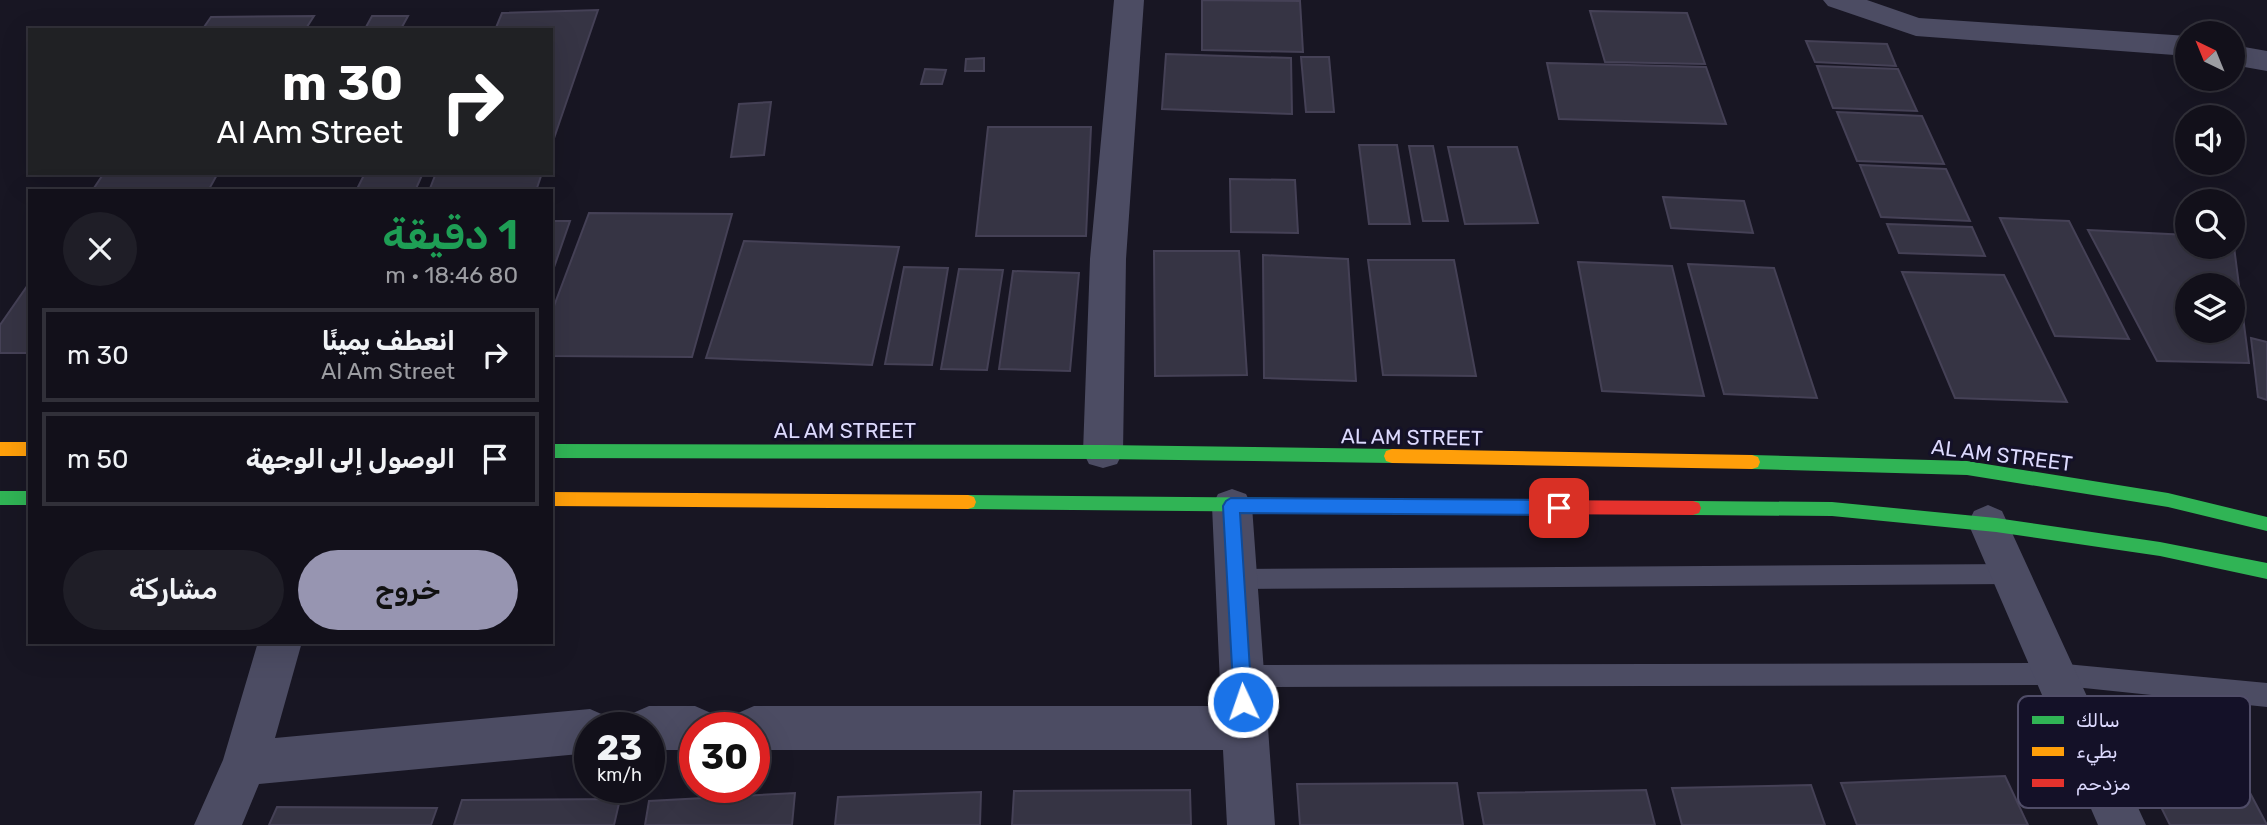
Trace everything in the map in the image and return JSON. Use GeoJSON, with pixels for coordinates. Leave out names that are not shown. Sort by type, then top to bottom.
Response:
{"type":"FeatureCollection","features":[{"type":"Feature","properties":{"kind":"main road"},"geometry":{"type":"LineString","coordinates":[[0,449],[28,449]]}},
{"type":"Feature","properties":{"kind":"main road","name":"AL AM STREET"},"geometry":{"type":"LineString","coordinates":[[553,451],[1102,452],[1828,463],[1968,468],[2168,500],[2267,524]]}},
{"type":"Feature","properties":{"kind":"main road"},"geometry":{"type":"LineString","coordinates":[[0,498],[28,498]]}},
{"type":"Feature","properties":{"kind":"main road"},"geometry":{"type":"LineString","coordinates":[[553,499],[1832,509],[1988,523],[2211,558],[2267,571]]}},
{"type":"Feature","properties":{"kind":"street"},"geometry":{"type":"LineString","coordinates":[[1102,452],[1108,259],[1129,0]]}},
{"type":"Feature","properties":{"kind":"street"},"geometry":{"type":"LineString","coordinates":[[1838,0],[1916,27],[2175,45]]}},
{"type":"Feature","properties":{"kind":"street"},"geometry":{"type":"LineString","coordinates":[[2245,57],[2267,61]]}},
{"type":"Feature","properties":{"kind":"street"},"geometry":{"type":"LineString","coordinates":[[1231,506],[1251,825]]}},
{"type":"Feature","properties":{"kind":"street"},"geometry":{"type":"LineString","coordinates":[[1988,523],[2065,696]]}},
{"type":"Feature","properties":{"kind":"street"},"geometry":{"type":"LineString","coordinates":[[218,825],[246,763],[279,644]]}},
{"type":"Feature","properties":{"kind":"street"},"geometry":{"type":"LineString","coordinates":[[770,728],[1244,728]]}},
{"type":"Feature","properties":{"kind":"street"},"geometry":{"type":"LineString","coordinates":[[246,763],[574,733]]}},
{"type":"Feature","properties":{"kind":"street"},"geometry":{"type":"LineString","coordinates":[[2114,808],[2122,825]]}},
{"type":"Feature","properties":{"kind":"lane"},"geometry":{"type":"LineString","coordinates":[[1236,579],[2011,574]]}},
{"type":"Feature","properties":{"kind":"lane"},"geometry":{"type":"LineString","coordinates":[[1241,676],[2055,674],[2267,695]]}},
{"type":"Feature","properties":{"kind":"building"},"geometry":{"type":"Polygon","coordinates":[[[1202,0],[1300,1],[1303,52],[1202,50],[1202,0]]]}},
{"type":"Feature","properties":{"kind":"building"},"geometry":{"type":"Polygon","coordinates":[[[598,10],[553,141],[553,28],[496,28],[502,13],[598,10]]]}},
{"type":"Feature","properties":{"kind":"building"},"geometry":{"type":"Polygon","coordinates":[[[1590,11],[1687,13],[1705,64],[1605,62],[1590,11]]]}},
{"type":"Feature","properties":{"kind":"building"},"geometry":{"type":"Polygon","coordinates":[[[314,16],[306,28],[203,28],[211,17],[314,16]]]}},
{"type":"Feature","properties":{"kind":"building"},"geometry":{"type":"Polygon","coordinates":[[[372,16],[408,16],[402,27],[366,27],[372,16]]]}},
{"type":"Feature","properties":{"kind":"building"},"geometry":{"type":"Polygon","coordinates":[[[1806,41],[1887,44],[1896,66],[1815,62],[1806,41]]]}},
{"type":"Feature","properties":{"kind":"building"},"geometry":{"type":"Polygon","coordinates":[[[1166,54],[1291,58],[1292,114],[1162,109],[1166,54]]]}},
{"type":"Feature","properties":{"kind":"building"},"geometry":{"type":"Polygon","coordinates":[[[1301,57],[1329,57],[1334,112],[1306,112],[1301,57]]]}},
{"type":"Feature","properties":{"kind":"building"},"geometry":{"type":"Polygon","coordinates":[[[984,58],[984,71],[965,71],[966,59],[984,58]]]}},
{"type":"Feature","properties":{"kind":"building"},"geometry":{"type":"Polygon","coordinates":[[[1547,63],[1706,67],[1726,124],[1559,119],[1547,63]]]}},
{"type":"Feature","properties":{"kind":"building"},"geometry":{"type":"Polygon","coordinates":[[[1817,66],[1898,69],[1917,111],[1833,108],[1817,66]]]}},
{"type":"Feature","properties":{"kind":"building"},"geometry":{"type":"Polygon","coordinates":[[[925,69],[946,70],[942,84],[921,84],[925,69]]]}},
{"type":"Feature","properties":{"kind":"building"},"geometry":{"type":"Polygon","coordinates":[[[771,102],[764,155],[731,157],[739,104],[771,102]]]}},
{"type":"Feature","properties":{"kind":"building"},"geometry":{"type":"Polygon","coordinates":[[[1837,112],[1922,116],[1944,164],[1857,161],[1837,112]]]}},
{"type":"Feature","properties":{"kind":"building"},"geometry":{"type":"Polygon","coordinates":[[[988,127],[1091,127],[1086,236],[976,236],[988,127]]]}},
{"type":"Feature","properties":{"kind":"building"},"geometry":{"type":"Polygon","coordinates":[[[1359,145],[1397,145],[1410,224],[1369,224],[1359,145]]]}},
{"type":"Feature","properties":{"kind":"building"},"geometry":{"type":"Polygon","coordinates":[[[1409,146],[1433,146],[1448,221],[1423,221],[1409,146]]]}},
{"type":"Feature","properties":{"kind":"building"},"geometry":{"type":"Polygon","coordinates":[[[1448,147],[1517,147],[1538,223],[1465,224],[1448,147]]]}},
{"type":"Feature","properties":{"kind":"building"},"geometry":{"type":"Polygon","coordinates":[[[1860,165],[1946,169],[1970,221],[1881,217],[1860,165]]]}},
{"type":"Feature","properties":{"kind":"building"},"geometry":{"type":"Polygon","coordinates":[[[103,175],[217,175],[209,189],[93,189],[103,175]]]}},
{"type":"Feature","properties":{"kind":"building"},"geometry":{"type":"Polygon","coordinates":[[[364,175],[422,175],[416,189],[357,189],[364,175]]]}},
{"type":"Feature","properties":{"kind":"building"},"geometry":{"type":"Polygon","coordinates":[[[435,175],[541,175],[537,189],[430,189],[435,175]]]}},
{"type":"Feature","properties":{"kind":"building"},"geometry":{"type":"Polygon","coordinates":[[[1230,179],[1295,180],[1298,233],[1231,232],[1230,179]]]}},
{"type":"Feature","properties":{"kind":"building"},"geometry":{"type":"Polygon","coordinates":[[[1663,197],[1744,201],[1753,233],[1671,228],[1663,197]]]}},
{"type":"Feature","properties":{"kind":"building"},"geometry":{"type":"Polygon","coordinates":[[[589,213],[732,214],[692,357],[553,356],[553,309],[589,213]]]}},
{"type":"Feature","properties":{"kind":"building"},"geometry":{"type":"Polygon","coordinates":[[[2000,218],[2069,221],[2129,339],[2055,336],[2000,218]]]}},
{"type":"Feature","properties":{"kind":"building"},"geometry":{"type":"Polygon","coordinates":[[[553,221],[570,221],[553,270],[553,221]]]}},
{"type":"Feature","properties":{"kind":"building"},"geometry":{"type":"Polygon","coordinates":[[[1887,224],[1972,227],[1985,256],[1899,253],[1887,224]]]}},
{"type":"Feature","properties":{"kind":"building"},"geometry":{"type":"Polygon","coordinates":[[[2088,230],[2175,234],[2175,259],[2236,259],[2237,273],[2175,273],[2175,343],[2245,343],[2245,332],[2249,363],[2157,361],[2088,230]]]}},
{"type":"Feature","properties":{"kind":"building"},"geometry":{"type":"Polygon","coordinates":[[[744,241],[899,247],[872,365],[706,358],[744,241]]]}},
{"type":"Feature","properties":{"kind":"building"},"geometry":{"type":"Polygon","coordinates":[[[1154,251],[1239,251],[1247,375],[1155,376],[1154,251]]]}},
{"type":"Feature","properties":{"kind":"building"},"geometry":{"type":"Polygon","coordinates":[[[1263,255],[1348,259],[1356,381],[1264,378],[1263,255]]]}},
{"type":"Feature","properties":{"kind":"building"},"geometry":{"type":"Polygon","coordinates":[[[1368,260],[1454,260],[1476,376],[1383,375],[1368,260]]]}},
{"type":"Feature","properties":{"kind":"building"},"geometry":{"type":"Polygon","coordinates":[[[1578,262],[1672,266],[1704,396],[1602,391],[1578,262]]]}},
{"type":"Feature","properties":{"kind":"building"},"geometry":{"type":"Polygon","coordinates":[[[1688,264],[1774,268],[1817,398],[1724,394],[1688,264]]]}},
{"type":"Feature","properties":{"kind":"building"},"geometry":{"type":"Polygon","coordinates":[[[904,267],[948,268],[932,365],[885,364],[904,267]]]}},
{"type":"Feature","properties":{"kind":"building"},"geometry":{"type":"Polygon","coordinates":[[[959,269],[1003,270],[987,370],[941,369],[959,269]]]}},
{"type":"Feature","properties":{"kind":"building"},"geometry":{"type":"Polygon","coordinates":[[[1013,271],[1079,273],[1070,371],[999,369],[1013,271]]]}},
{"type":"Feature","properties":{"kind":"building"},"geometry":{"type":"Polygon","coordinates":[[[1902,272],[2004,275],[2067,402],[1955,398],[1902,272]]]}},
{"type":"Feature","properties":{"kind":"building"},"geometry":{"type":"Polygon","coordinates":[[[28,285],[28,353],[0,353],[0,325],[28,285]]]}},
{"type":"Feature","properties":{"kind":"building"},"geometry":{"type":"Polygon","coordinates":[[[2251,338],[2267,342],[2267,400],[2258,397],[2251,338]]]}},
{"type":"Feature","properties":{"kind":"building"},"geometry":{"type":"Polygon","coordinates":[[[2005,776],[2028,825],[1857,825],[1841,783],[2005,776]]]}},
{"type":"Feature","properties":{"kind":"building"},"geometry":{"type":"Polygon","coordinates":[[[1457,783],[1463,825],[1300,825],[1297,784],[1457,783]]]}},
{"type":"Feature","properties":{"kind":"building"},"geometry":{"type":"Polygon","coordinates":[[[1811,785],[1825,825],[1682,825],[1672,788],[1811,785]]]}},
{"type":"Feature","properties":{"kind":"building"},"geometry":{"type":"Polygon","coordinates":[[[1190,790],[1191,825],[1012,825],[1014,791],[1190,790]]]}},
{"type":"Feature","properties":{"kind":"building"},"geometry":{"type":"Polygon","coordinates":[[[1646,790],[1655,825],[1484,825],[1478,793],[1646,790]]]}},
{"type":"Feature","properties":{"kind":"building"},"geometry":{"type":"Polygon","coordinates":[[[981,792],[980,825],[835,825],[838,797],[981,792]]]}},
{"type":"Feature","properties":{"kind":"building"},"geometry":{"type":"Polygon","coordinates":[[[795,793],[792,825],[645,825],[649,803],[679,799],[679,803],[770,803],[770,794],[795,793]]]}},
{"type":"Feature","properties":{"kind":"building"},"geometry":{"type":"Polygon","coordinates":[[[2250,793],[2267,825],[2170,825],[2162,808],[2250,808],[2250,793]]]}},
{"type":"Feature","properties":{"kind":"building"},"geometry":{"type":"Polygon","coordinates":[[[574,799],[574,803],[619,803],[614,825],[454,825],[462,800],[574,799]]]}},
{"type":"Feature","properties":{"kind":"building"},"geometry":{"type":"Polygon","coordinates":[[[277,807],[437,808],[431,825],[269,825],[277,807]]]}},
{"type":"Feature","properties":{"kind":"traffic: fast"},"geometry":{"type":"LineString","coordinates":[[553,451],[1103,452],[1392,456]]}},
{"type":"Feature","properties":{"kind":"traffic: fast"},"geometry":{"type":"LineString","coordinates":[[1752,462],[1967,468],[2168,500],[2267,524]]}},
{"type":"Feature","properties":{"kind":"traffic: fast"},"geometry":{"type":"LineString","coordinates":[[0,498],[28,498]]}},
{"type":"Feature","properties":{"kind":"traffic: fast"},"geometry":{"type":"LineString","coordinates":[[968,502],[1520,507]]}},
{"type":"Feature","properties":{"kind":"traffic: fast"},"geometry":{"type":"LineString","coordinates":[[1693,508],[1832,509],[1996,525],[2160,549],[2267,571]]}},
{"type":"Feature","properties":{"kind":"traffic: slow"},"geometry":{"type":"LineString","coordinates":[[0,449],[28,449]]}},
{"type":"Feature","properties":{"kind":"traffic: slow"},"geometry":{"type":"LineString","coordinates":[[1392,456],[1752,462]]}},
{"type":"Feature","properties":{"kind":"traffic: slow"},"geometry":{"type":"LineString","coordinates":[[553,499],[968,502]]}},
{"type":"Feature","properties":{"kind":"traffic: jam"},"geometry":{"type":"LineString","coordinates":[[1520,507],[1693,508]]}},
{"type":"Feature","properties":{"kind":"route"},"geometry":{"type":"LineString","coordinates":[[1243,702],[1231,506],[1559,508]]}}]}
